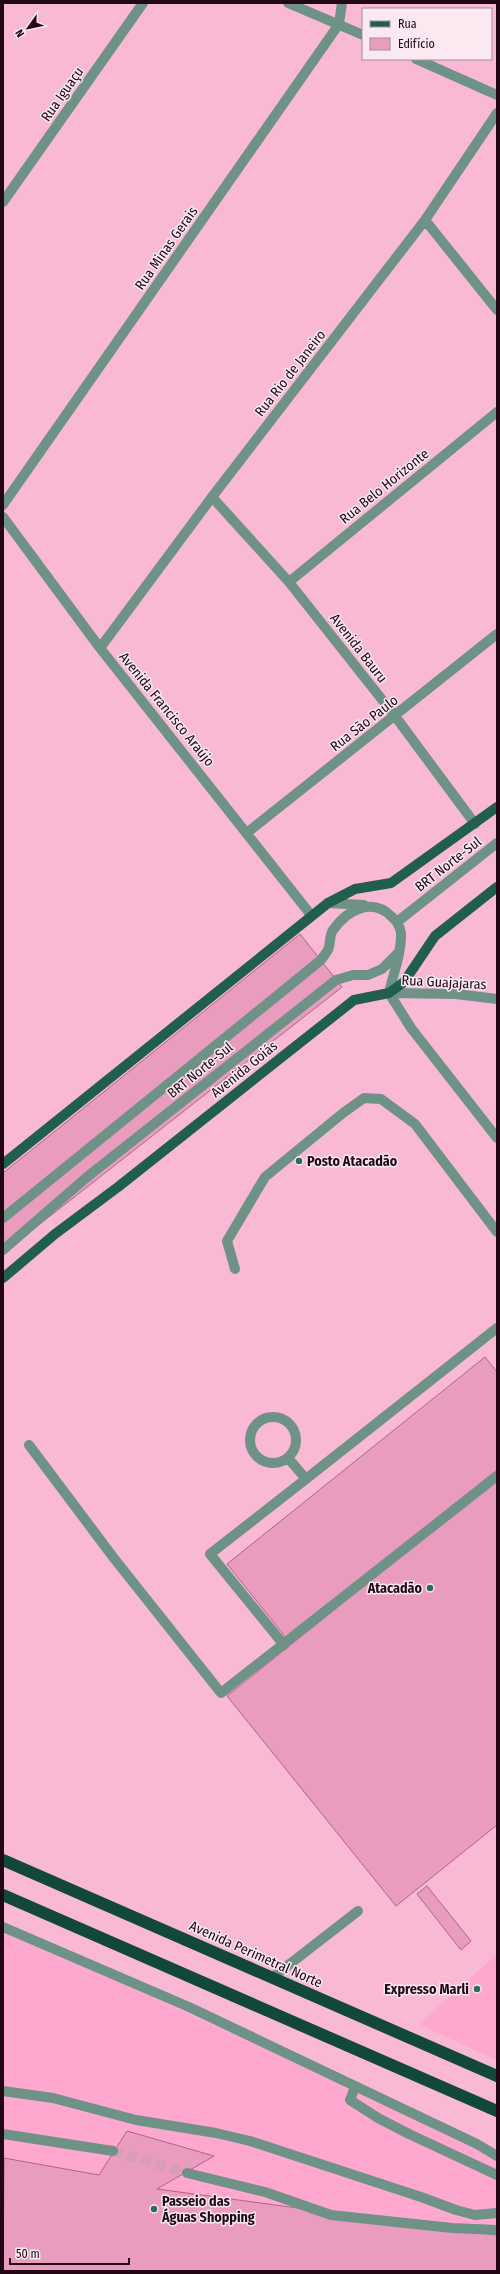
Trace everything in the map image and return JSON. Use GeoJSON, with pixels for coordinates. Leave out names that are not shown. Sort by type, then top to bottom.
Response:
{"type":"FeatureCollection","features":[{"type":"Feature","properties":{"kind":"highway","name":"Avenida Perimetral Norte"},"geometry":{"type":"LineString","coordinates":[[3,1860],[497,2076]]}},
{"type":"Feature","properties":{"kind":"highway"},"geometry":{"type":"LineString","coordinates":[[3,1895],[497,2111]]}},
{"type":"Feature","properties":{"kind":"main road"},"geometry":{"type":"LineString","coordinates":[[3,1164],[328,903],[355,889],[387,885],[476,824],[497,807]]}},
{"type":"Feature","properties":{"kind":"main road","name":"Avenida Goiás"},"geometry":{"type":"LineString","coordinates":[[3,1278],[55,1234],[118,1187],[354,1000],[389,993],[404,982],[435,936],[497,887]]}},
{"type":"Feature","properties":{"kind":"street","name":"Rua Iguaçu"},"geometry":{"type":"LineString","coordinates":[[3,202],[143,3]]}},
{"type":"Feature","properties":{"kind":"street"},"geometry":{"type":"LineString","coordinates":[[288,3],[362,35]]}},
{"type":"Feature","properties":{"kind":"street","name":"Rua Minas Gerais"},"geometry":{"type":"LineString","coordinates":[[3,506],[339,24],[342,3]]}},
{"type":"Feature","properties":{"kind":"street"},"geometry":{"type":"LineString","coordinates":[[418,60],[497,95]]}},
{"type":"Feature","properties":{"kind":"street","name":"Rua Rio de Janeiro"},"geometry":{"type":"LineString","coordinates":[[100,648],[212,497],[425,220],[497,113]]}},
{"type":"Feature","properties":{"kind":"street"},"geometry":{"type":"LineString","coordinates":[[425,220],[497,310]]}},
{"type":"Feature","properties":{"kind":"street","name":"Rua Belo Horizonte"},"geometry":{"type":"LineString","coordinates":[[289,582],[497,412]]}},
{"type":"Feature","properties":{"kind":"street","name":"Avenida Bauru"},"geometry":{"type":"LineString","coordinates":[[212,497],[289,582],[395,716],[476,824]]}},
{"type":"Feature","properties":{"kind":"street","name":"Avenida Francisco Araújo"},"geometry":{"type":"LineString","coordinates":[[3,517],[100,648],[248,832],[312,915]]}},
{"type":"Feature","properties":{"kind":"street","name":"Rua São Paulo"},"geometry":{"type":"LineString","coordinates":[[248,832],[497,634]]}},
{"type":"Feature","properties":{"kind":"street","name":"BRT Norte-Sul"},"geometry":{"type":"LineString","coordinates":[[397,922],[497,843]]}},
{"type":"Feature","properties":{"kind":"street"},"geometry":{"type":"LineString","coordinates":[[328,903],[370,906],[385,910],[397,922],[401,931],[401,942],[389,993],[411,1028],[497,1138]]}},
{"type":"Feature","properties":{"kind":"street","name":"BRT Norte-Sul"},"geometry":{"type":"LineString","coordinates":[[3,1218],[320,960],[328,949],[329,938],[333,930],[355,911],[370,906]]}},
{"type":"Feature","properties":{"kind":"street","name":"BRT Norte-Sul"},"geometry":{"type":"LineString","coordinates":[[3,1250],[87,1177],[330,984],[336,980],[353,975],[368,975],[382,969],[398,954]]}},
{"type":"Feature","properties":{"kind":"street","name":"Rua Guajajaras"},"geometry":{"type":"LineString","coordinates":[[389,993],[456,994],[497,999]]}},
{"type":"Feature","properties":{"kind":"street"},"geometry":{"type":"LineString","coordinates":[[235,1269],[227,1241],[265,1177],[343,1113],[364,1098],[381,1099],[415,1124],[497,1232]]}},
{"type":"Feature","properties":{"kind":"street"},"geometry":{"type":"LineString","coordinates":[[284,1645],[210,1554],[497,1328]]}},
{"type":"Feature","properties":{"kind":"street"},"geometry":{"type":"LineString","coordinates":[[266,1417],[275,1417],[284,1419],[291,1425],[295,1433],[296,1442],[294,1451],[288,1458],[280,1462],[271,1463],[262,1461],[255,1455],[250,1447],[250,1438],[252,1429],[258,1422],[266,1417]]}},
{"type":"Feature","properties":{"kind":"street"},"geometry":{"type":"LineString","coordinates":[[29,1445],[113,1557],[222,1693],[497,1476]]}},
{"type":"Feature","properties":{"kind":"street"},"geometry":{"type":"LineString","coordinates":[[288,1458],[306,1479]]}},
{"type":"Feature","properties":{"kind":"street"},"geometry":{"type":"LineString","coordinates":[[273,1977],[358,1911]]}},
{"type":"Feature","properties":{"kind":"street"},"geometry":{"type":"LineString","coordinates":[[3,1927],[189,2007],[477,2144],[497,2156]]}},
{"type":"Feature","properties":{"kind":"street"},"geometry":{"type":"LineString","coordinates":[[355,2087],[350,2100],[378,2118],[497,2175]]}},
{"type":"Feature","properties":{"kind":"street"},"geometry":{"type":"LineString","coordinates":[[3,2091],[53,2098],[136,2120],[216,2133],[250,2141],[421,2197],[456,2210],[475,2215],[497,2213]]}},
{"type":"Feature","properties":{"kind":"street"},"geometry":{"type":"LineString","coordinates":[[3,2134],[113,2151]]}},
{"type":"Feature","properties":{"kind":"street"},"geometry":{"type":"LineString","coordinates":[[187,2173],[265,2192],[331,2215],[452,2228],[497,2230]]}},
{"type":"Feature","properties":{"kind":"shaded area"},"geometry":{"type":"Polygon","coordinates":[[[3,1927],[370,2098],[497,2152],[497,2271],[3,2271],[3,1927]]]}},
{"type":"Feature","properties":{"kind":"shaded area","name":"Expresso Marli"},"geometry":{"type":"Polygon","coordinates":[[[497,1954],[497,2061],[419,2024],[497,1954]]]}},
{"type":"Feature","properties":{"kind":"building"},"geometry":{"type":"Polygon","coordinates":[[[300,934],[342,987],[3,1253],[3,1173],[300,934]]]}},
{"type":"Feature","properties":{"kind":"building"},"geometry":{"type":"Polygon","coordinates":[[[485,1357],[497,1372],[497,1470],[287,1639],[227,1564],[485,1357]]]}},
{"type":"Feature","properties":{"kind":"building","name":"Atacadão"},"geometry":{"type":"Polygon","coordinates":[[[497,1479],[497,1825],[396,1906],[227,1696],[497,1479]]]}},
{"type":"Feature","properties":{"kind":"building"},"geometry":{"type":"Polygon","coordinates":[[[427,1886],[471,1941],[461,1950],[417,1894],[427,1886]]]}},
{"type":"Feature","properties":{"kind":"building","name":"Passeio das Águas Shopping"},"geometry":{"type":"Polygon","coordinates":[[[127,2131],[214,2156],[157,2189],[497,2235],[497,2271],[3,2271],[4,2158],[99,2175],[127,2131]]]}},
{"type":"Feature","properties":{"kind":"tunnel"},"geometry":{"type":"LineString","coordinates":[[113,2151],[187,2173]]}},
{"type":"Feature","properties":{"kind":"place","name":"Posto Atacadão"},"geometry":{"type":"Point","coordinates":[299,1161]}},
{"type":"Feature","properties":{"kind":"place","name":"Atacadão"},"geometry":{"type":"Point","coordinates":[430,1588]}},
{"type":"Feature","properties":{"kind":"place","name":"Expresso Marli"},"geometry":{"type":"Point","coordinates":[477,1989]}},
{"type":"Feature","properties":{"kind":"place","name":"Passeio das Águas Shopping"},"geometry":{"type":"Point","coordinates":[154,2209]}}]}
